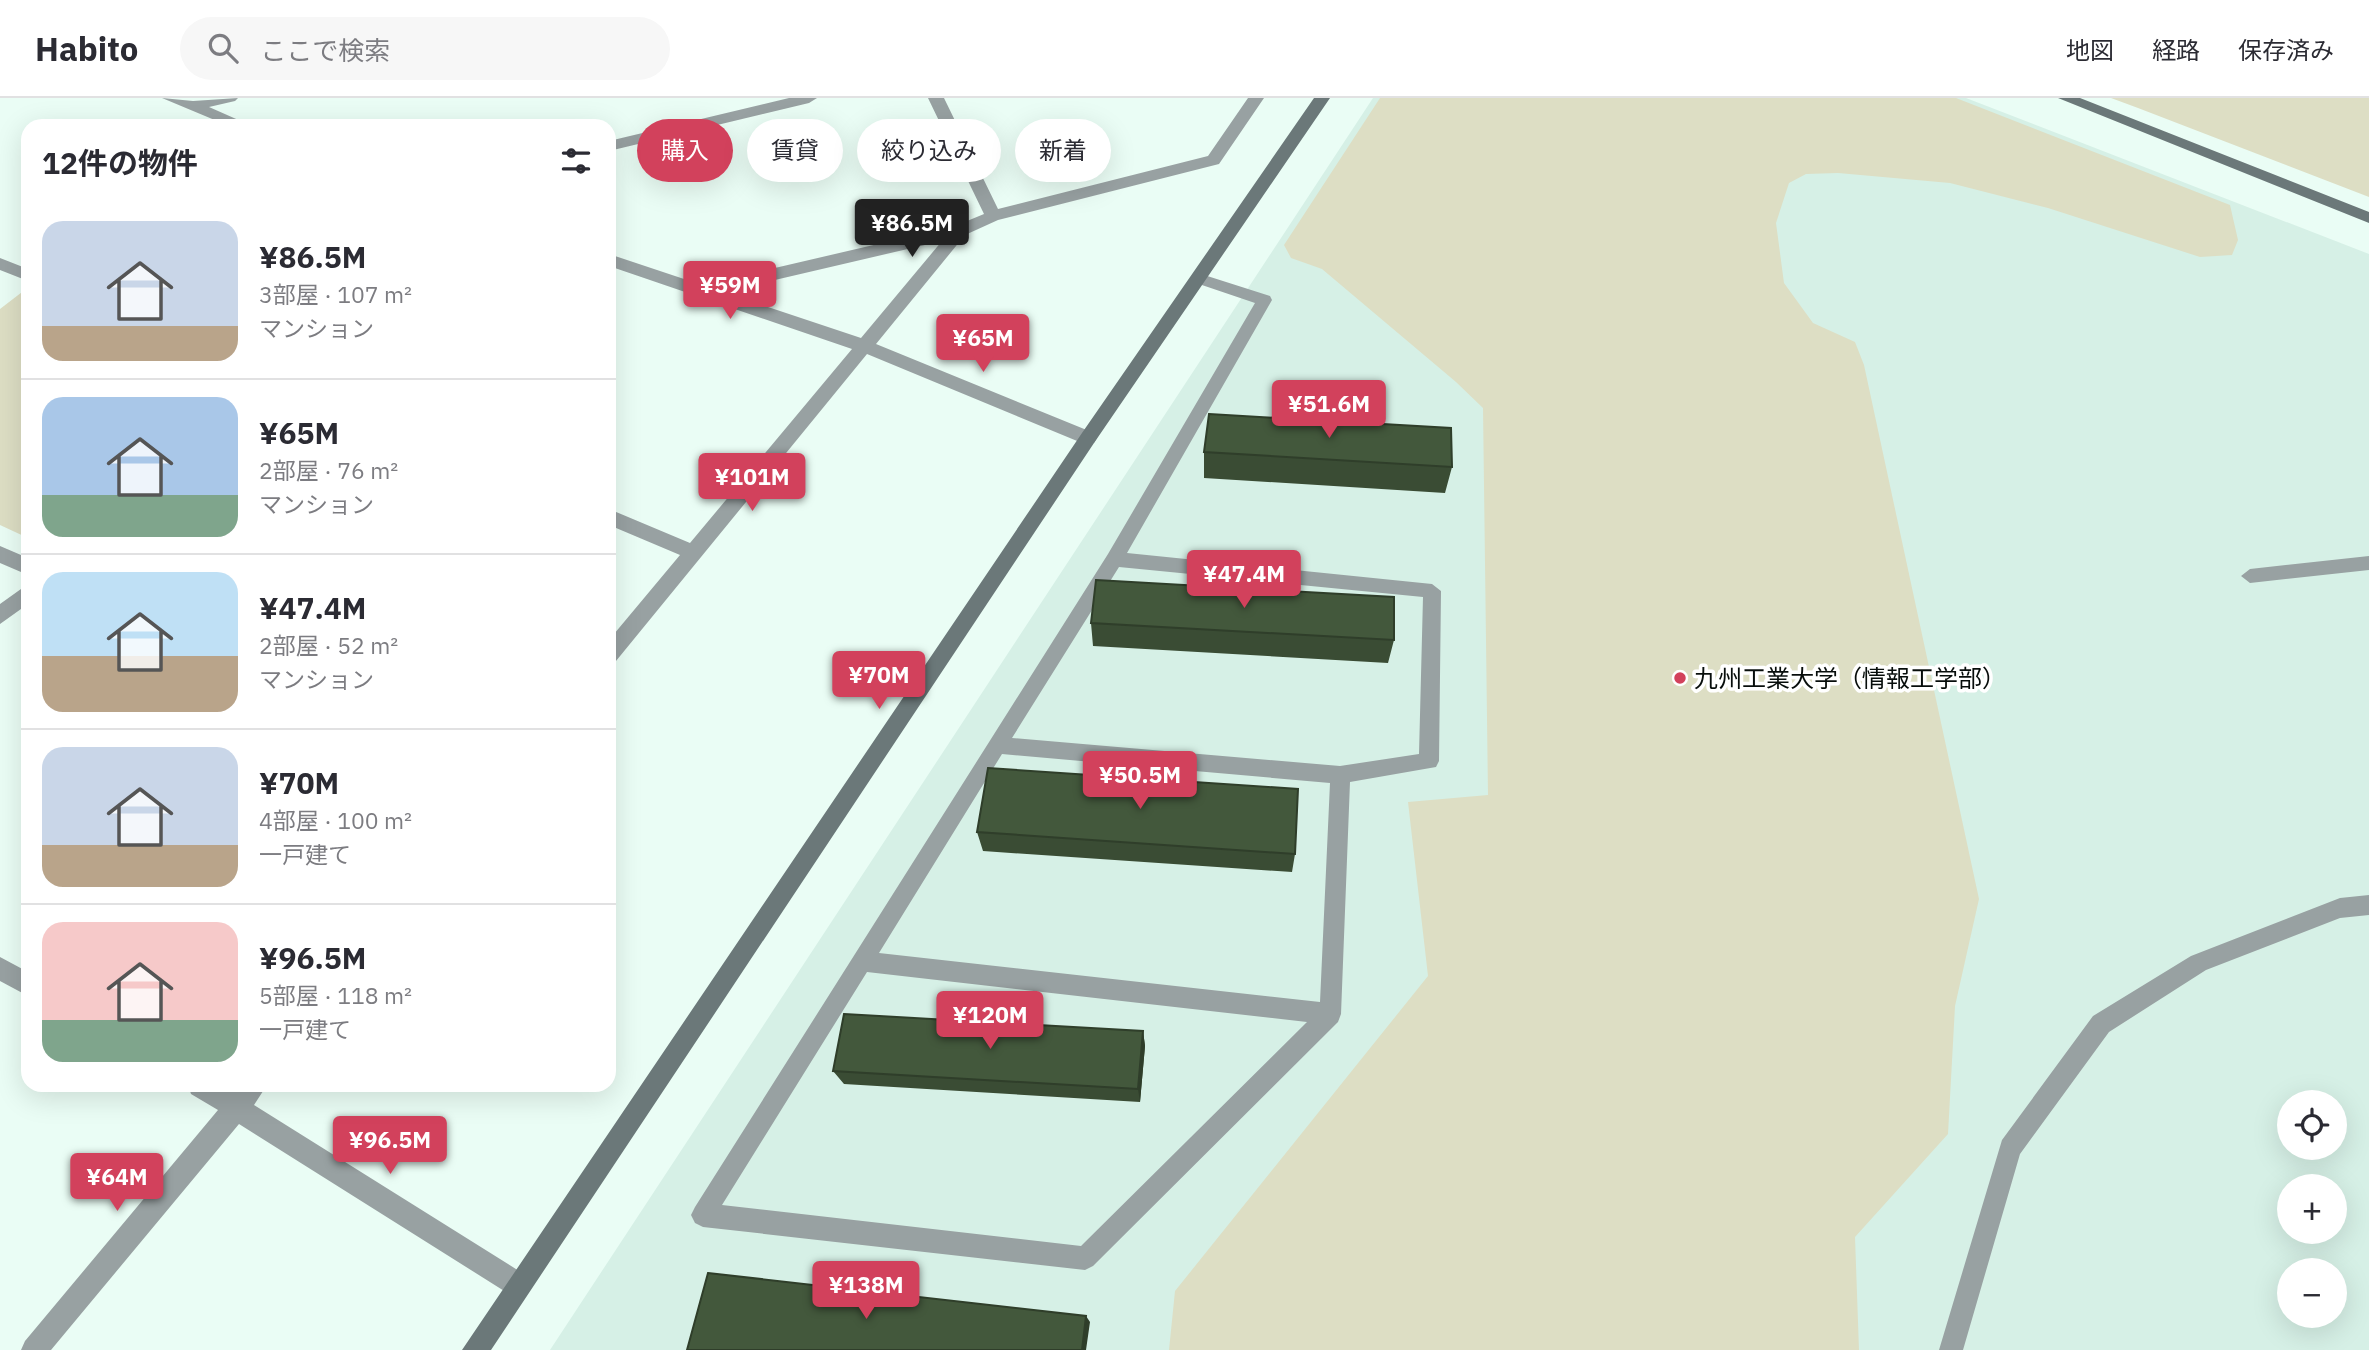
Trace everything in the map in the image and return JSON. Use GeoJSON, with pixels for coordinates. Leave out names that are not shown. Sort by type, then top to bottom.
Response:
{"type":"FeatureCollection","features":[{"type":"Feature","properties":{"kind":"street"},"geometry":{"type":"LineString","coordinates":[[170,98],[226,119]]}},
{"type":"Feature","properties":{"kind":"street"},"geometry":{"type":"LineString","coordinates":[[192,106],[230,98]]}},
{"type":"Feature","properties":{"kind":"street"},"geometry":{"type":"LineString","coordinates":[[616,144],[809,98]]}},
{"type":"Feature","properties":{"kind":"street"},"geometry":{"type":"LineString","coordinates":[[936,98],[993,216]]}},
{"type":"Feature","properties":{"kind":"street"},"geometry":{"type":"LineString","coordinates":[[702,292],[959,231],[993,216],[1213,160],[1256,98]]}},
{"type":"Feature","properties":{"kind":"street"},"geometry":{"type":"LineString","coordinates":[[474,1350],[1088,438],[1201,279],[1322,98]]}},
{"type":"Feature","properties":{"kind":"street"},"geometry":{"type":"LineString","coordinates":[[2066,98],[2369,218]]}},
{"type":"Feature","properties":{"kind":"street"},"geometry":{"type":"LineString","coordinates":[[616,647],[959,231]]}},
{"type":"Feature","properties":{"kind":"street"},"geometry":{"type":"LineString","coordinates":[[616,262],[864,346],[1088,438]]}},
{"type":"Feature","properties":{"kind":"street"},"geometry":{"type":"LineString","coordinates":[[0,264],[21,272]]}},
{"type":"Feature","properties":{"kind":"street"},"geometry":{"type":"LineString","coordinates":[[616,520],[694,553]]}},
{"type":"Feature","properties":{"kind":"street"},"geometry":{"type":"LineString","coordinates":[[0,554],[21,564]]}},
{"type":"Feature","properties":{"kind":"street"},"geometry":{"type":"LineString","coordinates":[[0,617],[21,598]]}},
{"type":"Feature","properties":{"kind":"street"},"geometry":{"type":"LineString","coordinates":[[0,968],[21,981]]}},
{"type":"Feature","properties":{"kind":"street"},"geometry":{"type":"LineString","coordinates":[[212,1092],[518,1285]]}},
{"type":"Feature","properties":{"kind":"street"},"geometry":{"type":"LineString","coordinates":[[34,1350],[249,1092]]}},
{"type":"Feature","properties":{"kind":"lane"},"geometry":{"type":"LineString","coordinates":[[1201,279],[1264,300],[1114,559],[703,1215],[1085,1258],[1330,1014],[1340,775]]}},
{"type":"Feature","properties":{"kind":"lane"},"geometry":{"type":"LineString","coordinates":[[998,745],[1340,775],[1429,761],[1432,591],[1114,559]]}},
{"type":"Feature","properties":{"kind":"lane"},"geometry":{"type":"LineString","coordinates":[[2250,576],[2369,563]]}},
{"type":"Feature","properties":{"kind":"lane"},"geometry":{"type":"LineString","coordinates":[[1951,1350],[2010,1148],[2101,1024],[2199,963],[2340,908],[2369,905]]}},
{"type":"Feature","properties":{"kind":"lane"},"geometry":{"type":"LineString","coordinates":[[862,961],[1330,1014]]}},
{"type":"Feature","properties":{"kind":"shaded area","name":"九州工業大学（情報工学部）"},"geometry":{"type":"Polygon","coordinates":[[[1373,98],[1966,98],[2369,254],[2369,1350],[550,1350],[1373,98]]]}},
{"type":"Feature","properties":{"kind":"shaded area"},"geometry":{"type":"Polygon","coordinates":[[[1380,98],[1956,98],[2230,205],[2238,240],[2232,255],[2200,257],[2048,208],[1950,183],[1838,173],[1806,174],[1789,183],[1776,223],[1784,283],[1813,323],[1855,342],[1864,365],[1979,899],[1955,1006],[1948,1134],[1855,1237],[1859,1350],[1169,1350],[1175,1291],[1428,976],[1408,802],[1488,795],[1483,408],[1322,269],[1291,258],[1284,245],[1380,98]]]}},
{"type":"Feature","properties":{"kind":"shaded area"},"geometry":{"type":"Polygon","coordinates":[[[2111,98],[2369,98],[2369,197],[2138,108],[2111,98]]]}},
{"type":"Feature","properties":{"kind":"shaded area"},"geometry":{"type":"Polygon","coordinates":[[[21,293],[21,535],[0,525],[0,309],[21,293]]]}},
{"type":"Feature","properties":{"kind":"building"},"geometry":{"type":"Polygon","coordinates":[[[1209,414],[1451,428],[1452,467],[1204,452],[1209,414]]]}},
{"type":"Feature","properties":{"kind":"building"},"geometry":{"type":"Polygon","coordinates":[[[1096,580],[1394,597],[1394,640],[1091,623],[1096,580]]]}},
{"type":"Feature","properties":{"kind":"building"},"geometry":{"type":"Polygon","coordinates":[[[988,768],[1298,789],[1295,854],[977,832],[988,768]]]}},
{"type":"Feature","properties":{"kind":"building"},"geometry":{"type":"Polygon","coordinates":[[[844,1014],[1143,1031],[1138,1089],[833,1071],[844,1014]]]}},
{"type":"Feature","properties":{"kind":"building"},"geometry":{"type":"Polygon","coordinates":[[[708,1273],[1086,1316],[1082,1350],[687,1350],[708,1273]]]}},
{"type":"Feature","properties":{"kind":"place","name":"九州工業大学（情報工学部）"},"geometry":{"type":"Point","coordinates":[1680,678]}}]}
